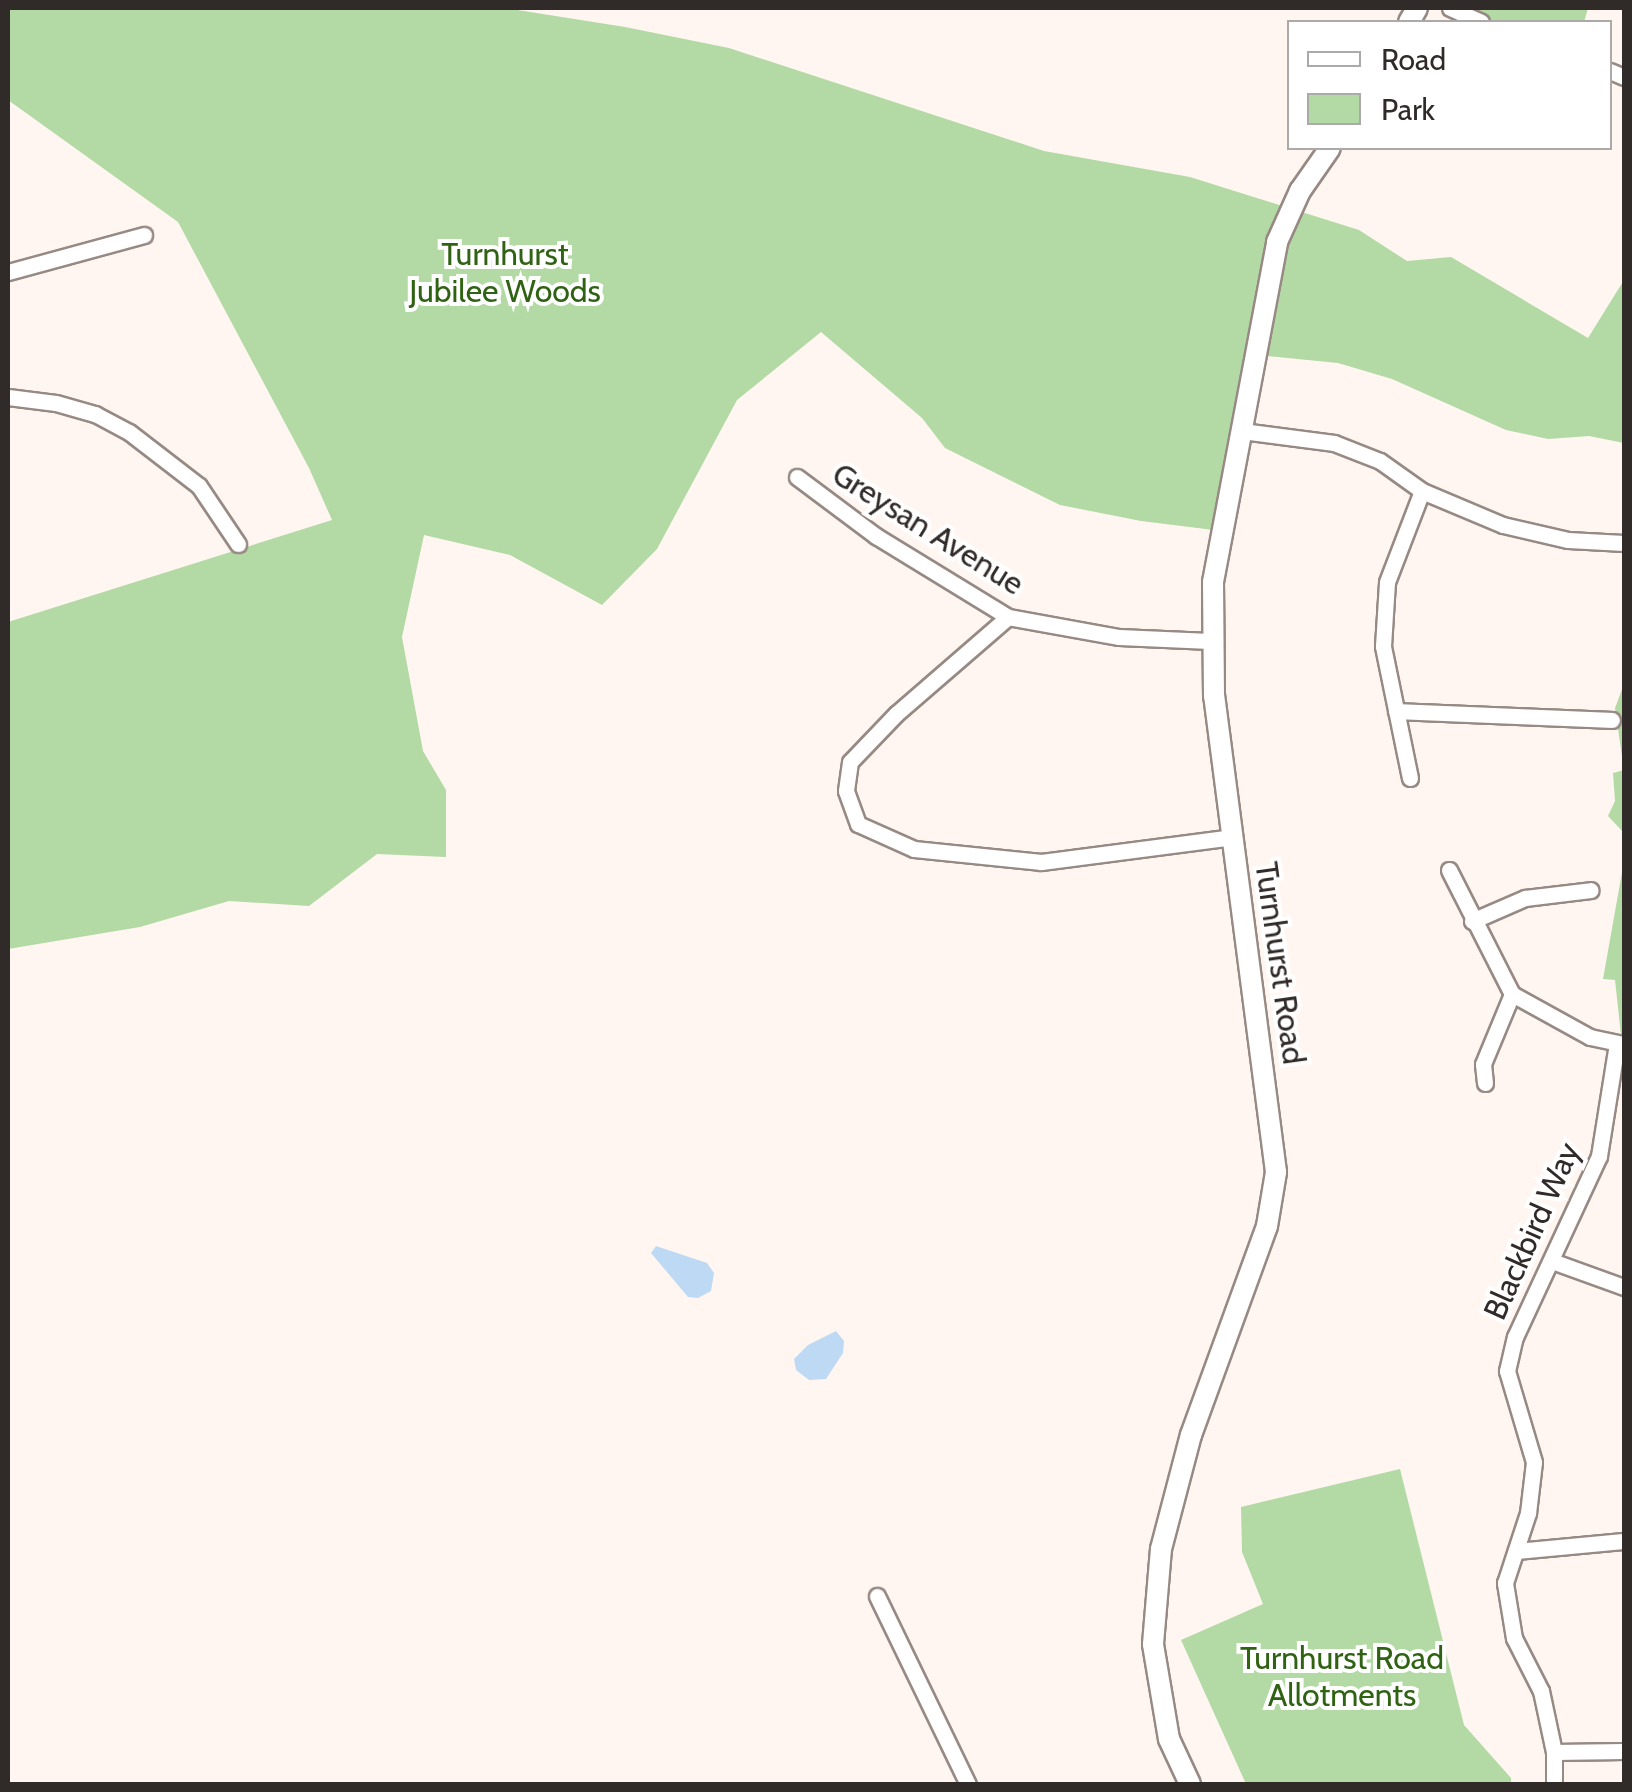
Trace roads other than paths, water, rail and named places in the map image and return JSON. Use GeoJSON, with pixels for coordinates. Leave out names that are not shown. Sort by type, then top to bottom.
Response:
{"type":"FeatureCollection","features":[{"type":"Feature","properties":{"kind":"street"},"geometry":{"type":"LineString","coordinates":[[1450,8],[1477,20]]}},
{"type":"Feature","properties":{"kind":"street","name":"Turnhurst Road"},"geometry":{"type":"LineString","coordinates":[[1190,1784],[1169,1739],[1153,1644],[1161,1549],[1191,1434],[1267,1226],[1276,1172],[1210,641],[1212,582],[1277,242],[1300,191],[1329,150]]}},
{"type":"Feature","properties":{"kind":"street"},"geometry":{"type":"LineString","coordinates":[[8,272],[144,235]]}},
{"type":"Feature","properties":{"kind":"street"},"geometry":{"type":"LineString","coordinates":[[118,242],[123,262]]}},
{"type":"Feature","properties":{"kind":"street"},"geometry":{"type":"LineString","coordinates":[[8,397],[82,410],[130,432],[199,486],[238,544]]}},
{"type":"Feature","properties":{"kind":"street"},"geometry":{"type":"LineString","coordinates":[[1242,432],[1334,443],[1380,461],[1422,491],[1503,525],[1568,540],[1624,543]]}},
{"type":"Feature","properties":{"kind":"street","name":"Greysan Avenue"},"geometry":{"type":"LineString","coordinates":[[797,477],[876,536],[1008,617],[1119,637],[1210,641]]}},
{"type":"Feature","properties":{"kind":"street"},"geometry":{"type":"LineString","coordinates":[[1410,778],[1383,646],[1386,582],[1422,491]]}},
{"type":"Feature","properties":{"kind":"street"},"geometry":{"type":"LineString","coordinates":[[1008,617],[896,714],[850,762],[846,791],[858,824],[914,849],[1040,862],[1232,837]]}},
{"type":"Feature","properties":{"kind":"street"},"geometry":{"type":"LineString","coordinates":[[1396,711],[1612,720]]}},
{"type":"Feature","properties":{"kind":"street"},"geometry":{"type":"LineString","coordinates":[[1449,870],[1512,994],[1590,1037],[1621,1044]]}},
{"type":"Feature","properties":{"kind":"street"},"geometry":{"type":"LineString","coordinates":[[1472,921],[1525,898],[1590,890]]}},
{"type":"Feature","properties":{"kind":"street"},"geometry":{"type":"LineString","coordinates":[[1485,1082],[1483,1064],[1512,994]]}},
{"type":"Feature","properties":{"kind":"street","name":"Blackbird Way"},"geometry":{"type":"LineString","coordinates":[[1554,1784],[1554,1752],[1541,1691],[1510,1622],[1506,1583],[1528,1513],[1534,1462],[1507,1371],[1514,1338],[1599,1156],[1621,1044]]}},
{"type":"Feature","properties":{"kind":"street"},"geometry":{"type":"LineString","coordinates":[[1464,1064],[1483,1064]]}},
{"type":"Feature","properties":{"kind":"street"},"geometry":{"type":"LineString","coordinates":[[1552,1261],[1624,1288]]}},
{"type":"Feature","properties":{"kind":"street"},"geometry":{"type":"LineString","coordinates":[[1516,1551],[1624,1541]]}},
{"type":"Feature","properties":{"kind":"street"},"geometry":{"type":"LineString","coordinates":[[877,1596],[968,1784]]}},
{"type":"Feature","properties":{"kind":"street"},"geometry":{"type":"LineString","coordinates":[[1554,1752],[1624,1751]]}},
{"type":"Feature","properties":{"kind":"water"},"geometry":{"type":"Polygon","coordinates":[[[656,1246],[707,1263],[714,1273],[711,1291],[698,1298],[688,1297],[651,1253],[656,1246]]]}},
{"type":"Feature","properties":{"kind":"water"},"geometry":{"type":"Polygon","coordinates":[[[836,1331],[844,1341],[843,1353],[826,1379],[809,1380],[796,1370],[794,1359],[808,1345],[836,1331]]]}},
{"type":"Feature","properties":{"kind":"park label","name":"Turnhurst Jubilee Woods"},"geometry":{"type":"Point","coordinates":[505,274]}},
{"type":"Feature","properties":{"kind":"park label","name":"Turnhurst Road Allotments"},"geometry":{"type":"Point","coordinates":[1342,1678]}}]}
